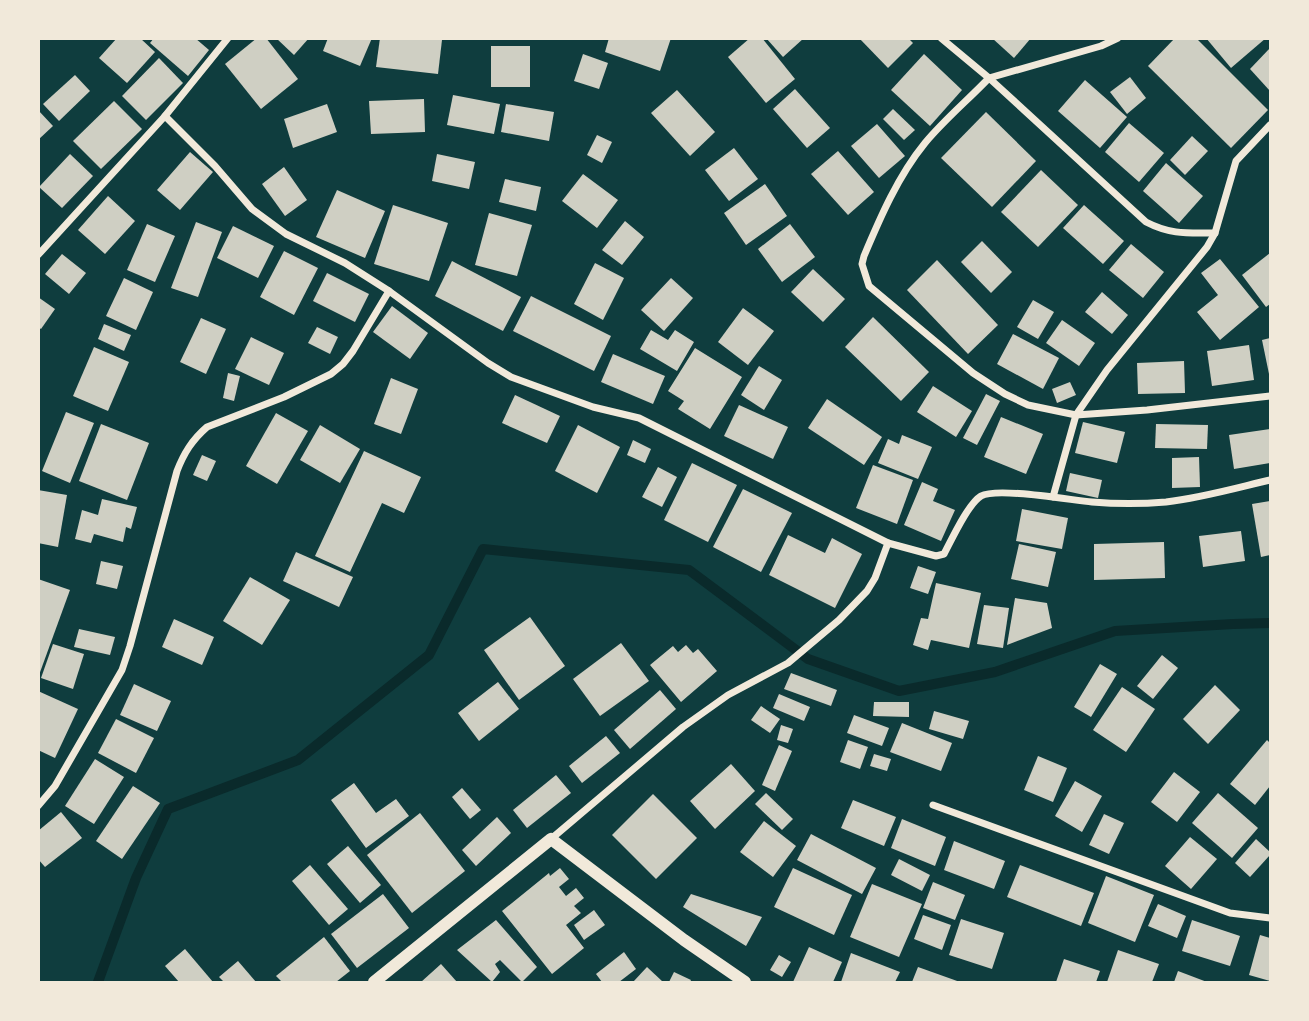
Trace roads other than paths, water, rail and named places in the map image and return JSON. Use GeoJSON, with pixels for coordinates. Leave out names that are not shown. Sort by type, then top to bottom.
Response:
{"type":"FeatureCollection","features":[{"type":"Feature","properties":{"kind":"street"},"geometry":{"type":"LineString","coordinates":[[38,255],[165,116],[228,38]]}},
{"type":"Feature","properties":{"kind":"street"},"geometry":{"type":"LineString","coordinates":[[941,38],[989,78],[1146,222],[1160,230],[1177,234],[1215,233]]}},
{"type":"Feature","properties":{"kind":"street"},"geometry":{"type":"LineString","coordinates":[[1118,38],[1101,46],[989,78],[925,144],[883,210],[862,264],[869,286],[973,373],[1028,405],[1076,415],[1270,396]]}},
{"type":"Feature","properties":{"kind":"street"},"geometry":{"type":"LineString","coordinates":[[165,116],[215,166],[251,209],[286,234],[345,263],[390,291],[511,377],[593,407],[639,418],[888,543],[936,556],[944,554],[971,505],[982,495],[1000,493],[1053,496],[1092,502],[1164,502],[1270,480]]}},
{"type":"Feature","properties":{"kind":"street"},"geometry":{"type":"LineString","coordinates":[[1053,496],[1076,415],[1107,370],[1207,247],[1215,233],[1236,161],[1270,125]]}},
{"type":"Feature","properties":{"kind":"street"},"geometry":{"type":"LineString","coordinates":[[38,806],[55,786],[122,670],[131,646],[177,471],[185,451],[207,427],[284,397],[331,374],[353,351],[390,291]]}},
{"type":"Feature","properties":{"kind":"street"},"geometry":{"type":"LineString","coordinates":[[374,982],[551,839],[683,727],[728,695],[788,663],[839,620],[867,591],[875,578],[888,543]]}},
{"type":"Feature","properties":{"kind":"street"},"geometry":{"type":"LineString","coordinates":[[933,805],[1230,913],[1270,918]]}},
{"type":"Feature","properties":{"kind":"street"},"geometry":{"type":"LineString","coordinates":[[551,839],[684,940],[745,982]]}},
{"type":"Feature","properties":{"kind":"waterway"},"geometry":{"type":"LineString","coordinates":[[98,982],[136,878],[168,809],[298,760],[429,655],[483,549],[689,570],[808,659],[899,691],[995,672],[1115,631],[1270,623]]}}]}
